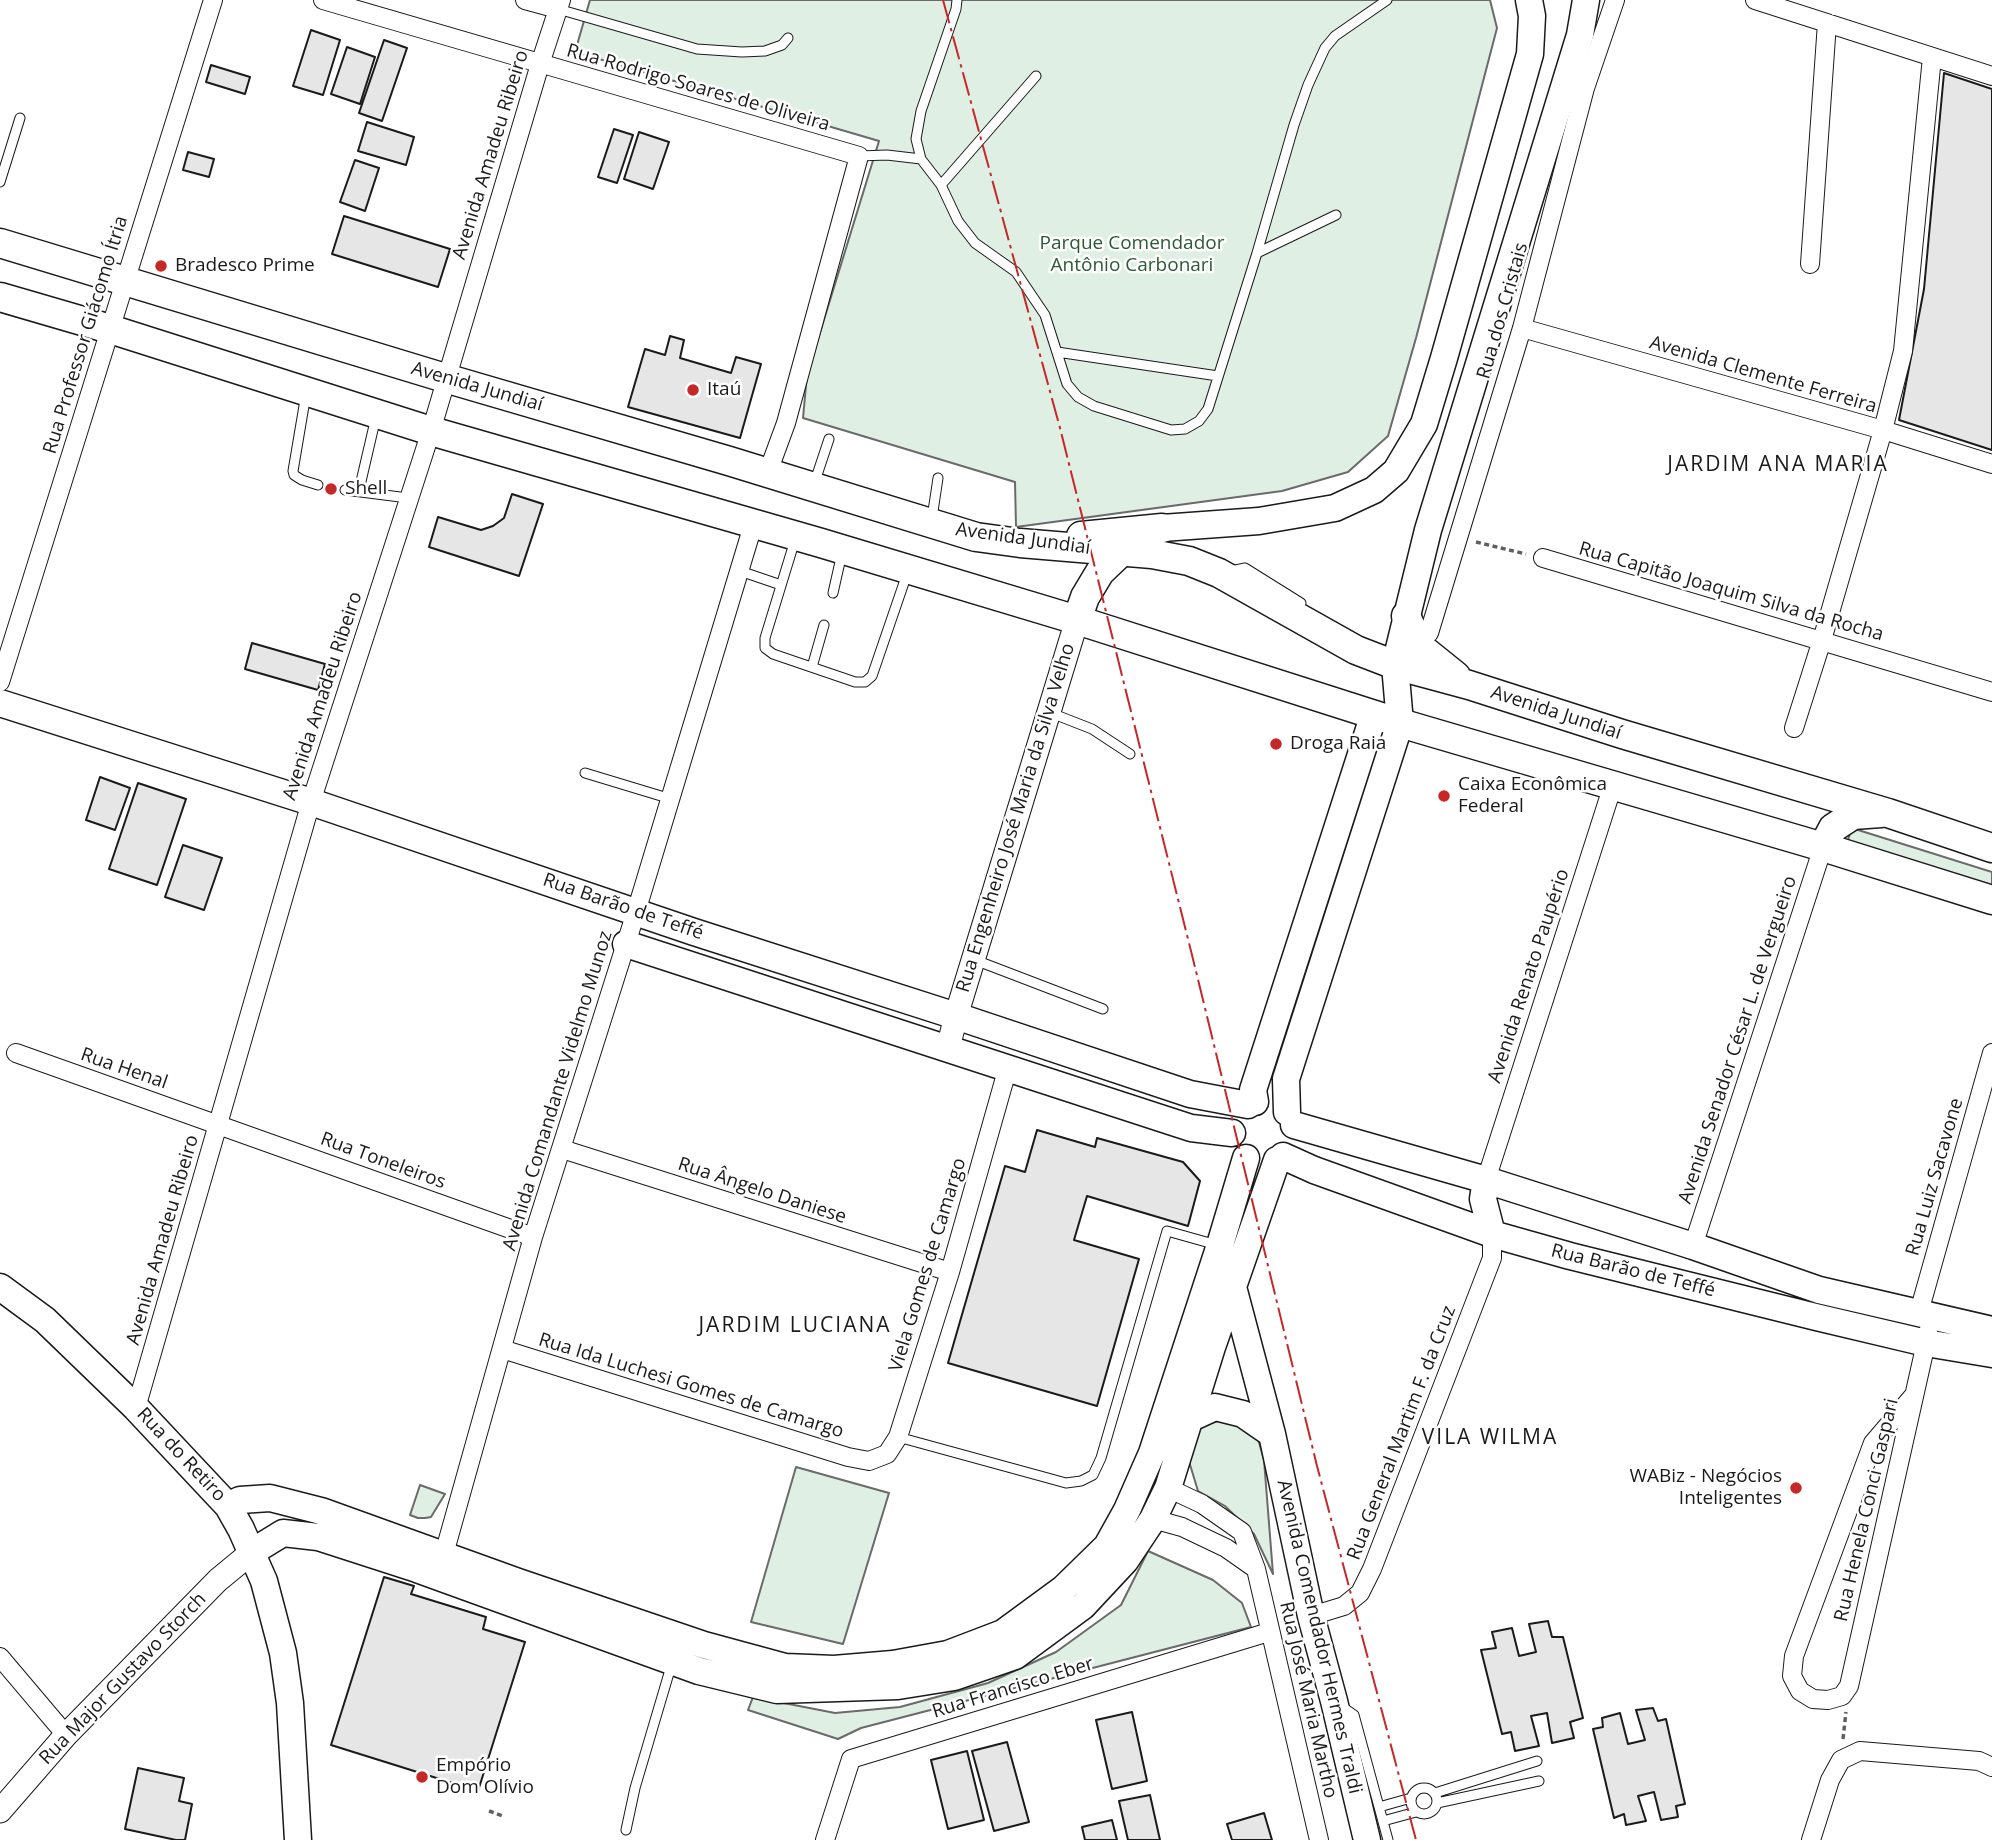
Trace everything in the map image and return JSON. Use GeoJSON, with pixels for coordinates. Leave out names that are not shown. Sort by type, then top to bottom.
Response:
{"type":"FeatureCollection","features":[{"type":"Feature","properties":{"kind":"main road"},"geometry":{"type":"LineString","coordinates":[[1020,543],[1259,521],[1335,508],[1374,490],[1396,471],[1424,424],[1530,54],[1532,16],[1529,0]]}},
{"type":"Feature","properties":{"kind":"main road"},"geometry":{"type":"LineString","coordinates":[[1387,719],[1253,1090],[1251,1103],[1236,1117],[1232,1133],[1236,1147],[1246,1158],[1262,1163],[1280,1158],[1293,1142],[1286,1079],[1387,719],[1395,666],[1427,530],[1580,35],[1586,0]]}},
{"type":"Feature","properties":{"kind":"main road","name":"Avenida Jundiaí"},"geometry":{"type":"LineString","coordinates":[[0,243],[768,472],[976,537],[1120,553],[1153,554],[1189,561],[1315,618],[1356,650],[1395,666],[1469,685],[1753,774],[1888,813],[1992,848]]}},
{"type":"Feature","properties":{"kind":"main road"},"geometry":{"type":"LineString","coordinates":[[0,298],[110,329],[431,431],[844,549],[1387,719],[1823,847],[1992,900]]}},
{"type":"Feature","properties":{"kind":"main road"},"geometry":{"type":"LineString","coordinates":[[1077,620],[1085,597],[1100,572],[1130,542],[1162,528]]}},
{"type":"Feature","properties":{"kind":"main road"},"geometry":{"type":"LineString","coordinates":[[1406,616],[1420,647],[1469,685]]}},
{"type":"Feature","properties":{"kind":"main road","name":"Rua Barão de Teffé"},"geometry":{"type":"LineString","coordinates":[[0,703],[311,802],[694,932],[1190,1094],[1251,1103]]}},
{"type":"Feature","properties":{"kind":"main road"},"geometry":{"type":"LineString","coordinates":[[1823,847],[1833,828],[1853,815],[1888,813]]}},
{"type":"Feature","properties":{"kind":"main road"},"geometry":{"type":"LineString","coordinates":[[657,954],[678,937],[694,932]]}},
{"type":"Feature","properties":{"kind":"main road","name":"Rua Barão de Teffé"},"geometry":{"type":"LineString","coordinates":[[626,944],[1191,1128],[1232,1133]]}},
{"type":"Feature","properties":{"kind":"main road"},"geometry":{"type":"LineString","coordinates":[[1251,1103],[1273,1102],[1291,1119]]}},
{"type":"Feature","properties":{"kind":"main road","name":"Rua Barão de Teffé"},"geometry":{"type":"LineString","coordinates":[[1291,1119],[1693,1246],[1819,1290],[1992,1330]]}},
{"type":"Feature","properties":{"kind":"main road"},"geometry":{"type":"LineString","coordinates":[[228,1506],[240,1500],[270,1498],[321,1511],[704,1645],[785,1667],[834,1669],[893,1664],[948,1654],[1003,1633],[1063,1589],[1107,1546],[1127,1510],[1152,1453],[1246,1158]]}},
{"type":"Feature","properties":{"kind":"main road"},"geometry":{"type":"LineString","coordinates":[[252,1552],[283,1533],[318,1537],[417,1569],[699,1671],[777,1690],[898,1686],[954,1677],[1016,1656],[1083,1606],[1125,1561],[1153,1519],[1168,1488],[1212,1347],[1280,1158]]}},
{"type":"Feature","properties":{"kind":"main road","name":"Rua Barão de Teffé"},"geometry":{"type":"LineString","coordinates":[[1280,1158],[1492,1234],[1816,1317],[1926,1343],[1992,1354]]}},
{"type":"Feature","properties":{"kind":"main road"},"geometry":{"type":"LineString","coordinates":[[1486,1180],[1483,1199],[1492,1234]]}},
{"type":"Feature","properties":{"kind":"main road"},"geometry":{"type":"LineString","coordinates":[[1693,1246],[1690,1262],[1695,1286]]}},
{"type":"Feature","properties":{"kind":"main road","name":"Rua do Retiro"},"geometry":{"type":"LineString","coordinates":[[0,1287],[45,1320],[136,1408],[228,1506],[264,1581],[285,1666],[299,1840]]}},
{"type":"Feature","properties":{"kind":"main road","name":"Avenida Comendador Hermes Traldi"},"geometry":{"type":"LineString","coordinates":[[1234,1287],[1272,1434],[1311,1616],[1334,1702],[1375,1830]]}},
{"type":"Feature","properties":{"kind":"main road"},"geometry":{"type":"LineString","coordinates":[[1816,1317],[1843,1315],[1886,1318],[1925,1314]]}},
{"type":"Feature","properties":{"kind":"main road"},"geometry":{"type":"LineString","coordinates":[[1191,1418],[1215,1408],[1243,1414],[1272,1434]]}},
{"type":"Feature","properties":{"kind":"main road"},"geometry":{"type":"LineString","coordinates":[[417,1569],[444,1554]]}},
{"type":"Feature","properties":{"kind":"street","name":"Rua Professor Giácomo Ítria"},"geometry":{"type":"LineString","coordinates":[[0,682],[213,0]]}},
{"type":"Feature","properties":{"kind":"street","name":"Rua Rodrigo Soares de Oliveira"},"geometry":{"type":"LineString","coordinates":[[323,0],[859,156]]}},
{"type":"Feature","properties":{"kind":"street"},"geometry":{"type":"LineString","coordinates":[[525,0],[560,5]]}},
{"type":"Feature","properties":{"kind":"street","name":"Rua dos Cristais"},"geometry":{"type":"LineString","coordinates":[[1429,633],[1522,328],[1585,88],[1615,0]]}},
{"type":"Feature","properties":{"kind":"street"},"geometry":{"type":"LineString","coordinates":[[1755,0],[1992,76]]}},
{"type":"Feature","properties":{"kind":"street","name":"Avenida Amadeu Ribeiro"},"geometry":{"type":"LineString","coordinates":[[136,1408],[311,802],[431,431],[560,5]]}},
{"type":"Feature","properties":{"kind":"street"},"geometry":{"type":"LineString","coordinates":[[1810,264],[1828,23]]}},
{"type":"Feature","properties":{"kind":"street"},"geometry":{"type":"LineString","coordinates":[[1794,728],[1883,430],[1903,351],[1933,57]]}},
{"type":"Feature","properties":{"kind":"street"},"geometry":{"type":"LineString","coordinates":[[768,472],[786,423],[859,156]]}},
{"type":"Feature","properties":{"kind":"street","name":"Avenida Clemente Ferreira"},"geometry":{"type":"LineString","coordinates":[[1522,328],[1883,430],[1992,464]]}},
{"type":"Feature","properties":{"kind":"street","name":"Avenida Comandante Videlmo Munoz"},"geometry":{"type":"LineString","coordinates":[[444,1554],[533,1237],[671,799],[754,523]]}},
{"type":"Feature","properties":{"kind":"street"},"geometry":{"type":"LineString","coordinates":[[1427,530],[1457,538]]}},
{"type":"Feature","properties":{"kind":"street","name":"Rua Capitão Joaquim Silva da Rocha"},"geometry":{"type":"LineString","coordinates":[[1543,558],[1992,692]]}},
{"type":"Feature","properties":{"kind":"street","name":"Rua Engenheiro José Maria da Silva Velho"},"geometry":{"type":"LineString","coordinates":[[948,1048],[1077,620]]}},
{"type":"Feature","properties":{"kind":"street","name":"Avenida Renato Paupério"},"geometry":{"type":"LineString","coordinates":[[1486,1180],[1613,785]]}},
{"type":"Feature","properties":{"kind":"street","name":"Avenida Senador César L. de Vergueiro"},"geometry":{"type":"LineString","coordinates":[[1693,1246],[1823,847]]}},
{"type":"Feature","properties":{"kind":"street","name":"Rua Henal"},"geometry":{"type":"LineString","coordinates":[[16,1053],[219,1124]]}},
{"type":"Feature","properties":{"kind":"street","name":"Rua Luiz Sacavone"},"geometry":{"type":"LineString","coordinates":[[1926,1343],[1925,1314],[1992,1053]]}},
{"type":"Feature","properties":{"kind":"street","name":"Viela Gomes de Camargo"},"geometry":{"type":"LineString","coordinates":[[898,1437],[950,1272],[1008,1067]]}},
{"type":"Feature","properties":{"kind":"street","name":"Rua Toneleiros"},"geometry":{"type":"LineString","coordinates":[[219,1124],[533,1237]]}},
{"type":"Feature","properties":{"kind":"street","name":"Rua Ângelo Daniese"},"geometry":{"type":"LineString","coordinates":[[562,1149],[950,1272]]}},
{"type":"Feature","properties":{"kind":"street","name":"Rua General Martim F. da Cruz"},"geometry":{"type":"LineString","coordinates":[[1311,1616],[1344,1606],[1360,1593],[1373,1569],[1492,1258],[1492,1234]]}},
{"type":"Feature","properties":{"kind":"street","name":"Rua Henela Conci Gaspari"},"geometry":{"type":"LineString","coordinates":[[1849,1686],[1926,1343]]}},
{"type":"Feature","properties":{"kind":"street","name":"Rua Ida Luchesi Gomes de Camargo"},"geometry":{"type":"LineString","coordinates":[[502,1349],[848,1457],[869,1461],[887,1454],[898,1437]]}},
{"type":"Feature","properties":{"kind":"street"},"geometry":{"type":"LineString","coordinates":[[1849,1686],[1842,1696],[1828,1700],[1813,1699],[1800,1691],[1791,1676],[1794,1656],[1872,1443],[1914,1395]]}},
{"type":"Feature","properties":{"kind":"street","name":"Rua José Maria Martho"},"geometry":{"type":"LineString","coordinates":[[1168,1488],[1202,1504],[1241,1532],[1256,1569],[1319,1840]]}},
{"type":"Feature","properties":{"kind":"street"},"geometry":{"type":"LineString","coordinates":[[1153,1519],[1182,1527],[1226,1548],[1256,1569]]}},
{"type":"Feature","properties":{"kind":"street","name":"Rua Major Gustavo Storch"},"geometry":{"type":"LineString","coordinates":[[0,1811],[66,1735],[218,1580],[252,1552]]}},
{"type":"Feature","properties":{"kind":"street","name":"Rua Francisco Eber"},"geometry":{"type":"LineString","coordinates":[[825,1840],[851,1759],[1269,1632]]}},
{"type":"Feature","properties":{"kind":"street"},"geometry":{"type":"LineString","coordinates":[[0,1657],[66,1735]]}},
{"type":"Feature","properties":{"kind":"street"},"geometry":{"type":"LineString","coordinates":[[1811,1840],[1830,1780],[1841,1760],[1860,1751],[1979,1761],[1992,1768]]}},
{"type":"Feature","properties":{"kind":"lane"},"geometry":{"type":"LineString","coordinates":[[957,0],[920,111],[916,139],[921,159],[941,185],[958,221],[975,243],[1016,272],[1045,315],[1067,384],[1078,397],[1094,406],[1171,430],[1185,429],[1199,421],[1208,409],[1294,125],[1325,48],[1335,36],[1387,0]]}},
{"type":"Feature","properties":{"kind":"lane"},"geometry":{"type":"LineString","coordinates":[[560,5],[698,49],[765,51],[782,45],[788,38]]}},
{"type":"Feature","properties":{"kind":"lane"},"geometry":{"type":"LineString","coordinates":[[941,185],[1036,76]]}},
{"type":"Feature","properties":{"kind":"lane"},"geometry":{"type":"LineString","coordinates":[[0,182],[20,118]]}},
{"type":"Feature","properties":{"kind":"lane"},"geometry":{"type":"LineString","coordinates":[[859,156],[887,155],[921,159]]}},
{"type":"Feature","properties":{"kind":"lane"},"geometry":{"type":"LineString","coordinates":[[1257,253],[1336,215]]}},
{"type":"Feature","properties":{"kind":"lane"},"geometry":{"type":"LineString","coordinates":[[1057,352],[1218,376]]}},
{"type":"Feature","properties":{"kind":"lane"},"geometry":{"type":"LineString","coordinates":[[306,392],[293,471],[294,475],[302,480],[318,485]]}},
{"type":"Feature","properties":{"kind":"lane"},"geometry":{"type":"LineString","coordinates":[[359,490],[377,414]]}},
{"type":"Feature","properties":{"kind":"lane"},"geometry":{"type":"LineString","coordinates":[[813,487],[829,439]]}},
{"type":"Feature","properties":{"kind":"lane"},"geometry":{"type":"LineString","coordinates":[[931,523],[938,478]]}},
{"type":"Feature","properties":{"kind":"lane"},"geometry":{"type":"LineString","coordinates":[[345,489],[408,498]]}},
{"type":"Feature","properties":{"kind":"lane"},"geometry":{"type":"LineString","coordinates":[[796,535],[765,638],[765,648],[773,654],[855,682],[865,682],[872,676],[909,569]]}},
{"type":"Feature","properties":{"kind":"lane"},"geometry":{"type":"LineString","coordinates":[[833,593],[844,549]]}},
{"type":"Feature","properties":{"kind":"lane"},"geometry":{"type":"LineString","coordinates":[[740,571],[781,585]]}},
{"type":"Feature","properties":{"kind":"lane"},"geometry":{"type":"LineString","coordinates":[[812,667],[824,625]]}},
{"type":"Feature","properties":{"kind":"lane"},"geometry":{"type":"LineString","coordinates":[[1049,712],[1092,729],[1130,754]]}},
{"type":"Feature","properties":{"kind":"lane"},"geometry":{"type":"LineString","coordinates":[[585,773],[671,799]]}},
{"type":"Feature","properties":{"kind":"lane"},"geometry":{"type":"LineString","coordinates":[[973,959],[1103,1009]]}},
{"type":"Feature","properties":{"kind":"lane"},"geometry":{"type":"LineString","coordinates":[[898,1437],[1066,1483],[1081,1481],[1093,1475],[1101,1458],[1167,1231],[1245,1254]]}},
{"type":"Feature","properties":{"kind":"lane"},"geometry":{"type":"LineString","coordinates":[[626,1830],[635,1788],[673,1661]]}},
{"type":"Feature","properties":{"kind":"lane"},"geometry":{"type":"LineString","coordinates":[[1334,1702],[1354,1715],[1379,1807],[1375,1830]]}},
{"type":"Feature","properties":{"kind":"lane"},"geometry":{"type":"LineString","coordinates":[[1436,1798],[1537,1761]]}},
{"type":"Feature","properties":{"kind":"lane"},"geometry":{"type":"LineString","coordinates":[[1436,1798],[1539,1781]]}},
{"type":"Feature","properties":{"kind":"lane"},"geometry":{"type":"LineString","coordinates":[[1421,1787],[1431,1789],[1436,1798],[1432,1812],[1416,1812],[1410,1803],[1412,1793],[1421,1787]]}},
{"type":"Feature","properties":{"kind":"lane"},"geometry":{"type":"LineString","coordinates":[[1379,1807],[1411,1798]]}},
{"type":"Feature","properties":{"kind":"lane"},"geometry":{"type":"LineString","coordinates":[[1375,1830],[1416,1812]]}},
{"type":"Feature","properties":{"kind":"lane"},"geometry":{"type":"LineString","coordinates":[[1375,1830],[1388,1840]]}},
{"type":"Feature","properties":{"kind":"path"},"geometry":{"type":"LineString","coordinates":[[1457,538],[1543,558]]}},
{"type":"Feature","properties":{"kind":"path"},"geometry":{"type":"LineString","coordinates":[[1841,1760],[1849,1686]]}},
{"type":"Feature","properties":{"kind":"path"},"geometry":{"type":"LineString","coordinates":[[489,1811],[503,1816]]}},
{"type":"Feature","properties":{"kind":"green space","name":"Parque Comendador Antônio Carbonari"},"geometry":{"type":"Polygon","coordinates":[[[590,0],[1490,0],[1497,28],[1388,436],[1348,472],[1282,491],[1016,527],[1015,482],[803,418],[807,375],[879,141],[575,52],[590,0]]]}},
{"type":"Feature","properties":{"kind":"green space"},"geometry":{"type":"Polygon","coordinates":[[[1855,829],[1992,872],[1992,887],[1851,843],[1848,840],[1850,833],[1855,829]]]}},
{"type":"Feature","properties":{"kind":"green space"},"geometry":{"type":"Polygon","coordinates":[[[1218,1421],[1255,1428],[1264,1460],[1273,1574],[1254,1534],[1225,1506],[1198,1491],[1188,1458],[1199,1428],[1218,1421]]]}},
{"type":"Feature","properties":{"kind":"green space"},"geometry":{"type":"Polygon","coordinates":[[[796,1467],[889,1493],[843,1644],[751,1622],[796,1467]]]}},
{"type":"Feature","properties":{"kind":"green space"},"geometry":{"type":"Polygon","coordinates":[[[420,1485],[445,1494],[431,1517],[418,1518],[410,1515],[420,1485]]]}},
{"type":"Feature","properties":{"kind":"green space"},"geometry":{"type":"Polygon","coordinates":[[[1148,1551],[1213,1580],[1242,1603],[1251,1627],[861,1728],[838,1739],[748,1710],[753,1697],[835,1713],[900,1707],[988,1683],[1056,1652],[1121,1605],[1148,1551]]]}},
{"type":"Feature","properties":{"kind":"building"},"geometry":{"type":"Polygon","coordinates":[[[311,30],[340,40],[323,95],[293,86],[311,30]]]}},
{"type":"Feature","properties":{"kind":"building"},"geometry":{"type":"Polygon","coordinates":[[[384,40],[407,48],[382,121],[359,113],[384,40]]]}},
{"type":"Feature","properties":{"kind":"building"},"geometry":{"type":"Polygon","coordinates":[[[347,47],[375,57],[360,104],[331,94],[347,47]]]}},
{"type":"Feature","properties":{"kind":"building"},"geometry":{"type":"Polygon","coordinates":[[[211,65],[250,77],[245,94],[206,82],[211,65]]]}},
{"type":"Feature","properties":{"kind":"building"},"geometry":{"type":"Polygon","coordinates":[[[1944,73],[1992,89],[1992,450],[1899,420],[1924,289],[1944,73]]]}},
{"type":"Feature","properties":{"kind":"building"},"geometry":{"type":"Polygon","coordinates":[[[367,122],[414,137],[406,165],[358,151],[367,122]]]}},
{"type":"Feature","properties":{"kind":"building"},"geometry":{"type":"Polygon","coordinates":[[[614,129],[633,135],[617,183],[598,177],[614,129]]]}},
{"type":"Feature","properties":{"kind":"building"},"geometry":{"type":"Polygon","coordinates":[[[639,132],[669,142],[653,189],[624,179],[639,132]]]}},
{"type":"Feature","properties":{"kind":"building"},"geometry":{"type":"Polygon","coordinates":[[[188,152],[214,159],[209,177],[183,170],[188,152]]]}},
{"type":"Feature","properties":{"kind":"building"},"geometry":{"type":"Polygon","coordinates":[[[355,160],[379,168],[365,211],[340,202],[355,160]]]}},
{"type":"Feature","properties":{"kind":"building"},"geometry":{"type":"Polygon","coordinates":[[[344,216],[450,249],[438,287],[332,254],[344,216]]]}},
{"type":"Feature","properties":{"kind":"building","name":"Itaú"},"geometry":{"type":"Polygon","coordinates":[[[670,336],[684,340],[680,358],[731,373],[736,357],[761,364],[740,438],[628,407],[645,349],[665,355],[670,336]]]}},
{"type":"Feature","properties":{"kind":"building"},"geometry":{"type":"Polygon","coordinates":[[[512,494],[543,504],[519,576],[429,547],[438,517],[481,530],[504,518],[512,494]]]}},
{"type":"Feature","properties":{"kind":"building"},"geometry":{"type":"Polygon","coordinates":[[[252,643],[325,664],[318,690],[245,669],[252,643]]]}},
{"type":"Feature","properties":{"kind":"building"},"geometry":{"type":"Polygon","coordinates":[[[100,777],[130,788],[115,830],[86,820],[100,777]]]}},
{"type":"Feature","properties":{"kind":"building"},"geometry":{"type":"Polygon","coordinates":[[[138,783],[186,799],[157,885],[109,869],[138,783]]]}},
{"type":"Feature","properties":{"kind":"building"},"geometry":{"type":"Polygon","coordinates":[[[183,845],[222,858],[204,910],[165,897],[183,845]]]}},
{"type":"Feature","properties":{"kind":"building"},"geometry":{"type":"Polygon","coordinates":[[[1037,1130],[1095,1147],[1097,1138],[1183,1162],[1200,1181],[1188,1226],[1087,1196],[1074,1240],[1139,1259],[1097,1406],[948,1363],[1005,1166],[1025,1172],[1037,1130]]]}},
{"type":"Feature","properties":{"kind":"building"},"geometry":{"type":"Polygon","coordinates":[[[384,1577],[414,1586],[411,1594],[486,1617],[483,1629],[525,1642],[478,1791],[331,1745],[384,1577]]]}},
{"type":"Feature","properties":{"kind":"building"},"geometry":{"type":"Polygon","coordinates":[[[1548,1621],[1552,1637],[1563,1637],[1583,1718],[1570,1722],[1574,1738],[1552,1743],[1547,1713],[1531,1716],[1539,1746],[1515,1751],[1511,1732],[1502,1734],[1481,1650],[1496,1648],[1492,1632],[1512,1628],[1519,1656],[1536,1652],[1529,1624],[1548,1621]]]}},
{"type":"Feature","properties":{"kind":"building"},"geometry":{"type":"Polygon","coordinates":[[[1653,1708],[1658,1721],[1666,1719],[1685,1804],[1676,1806],[1678,1817],[1661,1820],[1654,1792],[1638,1796],[1646,1821],[1626,1825],[1624,1814],[1614,1818],[1593,1729],[1603,1727],[1602,1718],[1620,1713],[1628,1744],[1645,1740],[1636,1710],[1653,1708]]]}},
{"type":"Feature","properties":{"kind":"building"},"geometry":{"type":"Polygon","coordinates":[[[1132,1712],[1147,1781],[1112,1789],[1096,1720],[1132,1712]]]}},
{"type":"Feature","properties":{"kind":"building"},"geometry":{"type":"Polygon","coordinates":[[[1007,1742],[1029,1822],[994,1831],[972,1751],[1007,1742]]]}},
{"type":"Feature","properties":{"kind":"building"},"geometry":{"type":"Polygon","coordinates":[[[967,1751],[984,1820],[948,1829],[931,1760],[967,1751]]]}},
{"type":"Feature","properties":{"kind":"building"},"geometry":{"type":"Polygon","coordinates":[[[138,1768],[184,1778],[179,1801],[192,1804],[185,1840],[125,1829],[138,1768]]]}},
{"type":"Feature","properties":{"kind":"building"},"geometry":{"type":"Polygon","coordinates":[[[1150,1795],[1160,1840],[1128,1840],[1119,1801],[1150,1795]]]}},
{"type":"Feature","properties":{"kind":"building"},"geometry":{"type":"Polygon","coordinates":[[[1264,1813],[1272,1840],[1232,1840],[1227,1824],[1264,1813]]]}},
{"type":"Feature","properties":{"kind":"building"},"geometry":{"type":"Polygon","coordinates":[[[1112,1820],[1117,1840],[1085,1840],[1082,1827],[1112,1820]]]}},
{"type":"Feature","properties":{"kind":"power"},"geometry":{"type":"LineString","coordinates":[[943,0],[1060,428],[1317,1466],[1416,1840]]}},
{"type":"Feature","properties":{"kind":"place","name":"Bradesco Prime"},"geometry":{"type":"Point","coordinates":[161,266]}},
{"type":"Feature","properties":{"kind":"place","name":"Itaú"},"geometry":{"type":"Point","coordinates":[693,390]}},
{"type":"Feature","properties":{"kind":"place","name":"Shell"},"geometry":{"type":"Point","coordinates":[331,489]}},
{"type":"Feature","properties":{"kind":"place","name":"Droga Raia"},"geometry":{"type":"Point","coordinates":[1276,744]}},
{"type":"Feature","properties":{"kind":"place","name":"Caixa Econômica Federal"},"geometry":{"type":"Point","coordinates":[1444,796]}},
{"type":"Feature","properties":{"kind":"place","name":"WABiz - Negócios Inteligentes"},"geometry":{"type":"Point","coordinates":[1796,1488]}},
{"type":"Feature","properties":{"kind":"place","name":"Empório Dom Olívio"},"geometry":{"type":"Point","coordinates":[422,1777]}},
{"type":"Feature","properties":{"kind":"district","name":"JARDIM ANA MARIA"},"geometry":{"type":"Point","coordinates":[1778,465]}},
{"type":"Feature","properties":{"kind":"district","name":"JARDIM LUCIANA"},"geometry":{"type":"Point","coordinates":[795,1326]}},
{"type":"Feature","properties":{"kind":"district","name":"VILA WILMA"},"geometry":{"type":"Point","coordinates":[1490,1438]}}]}
